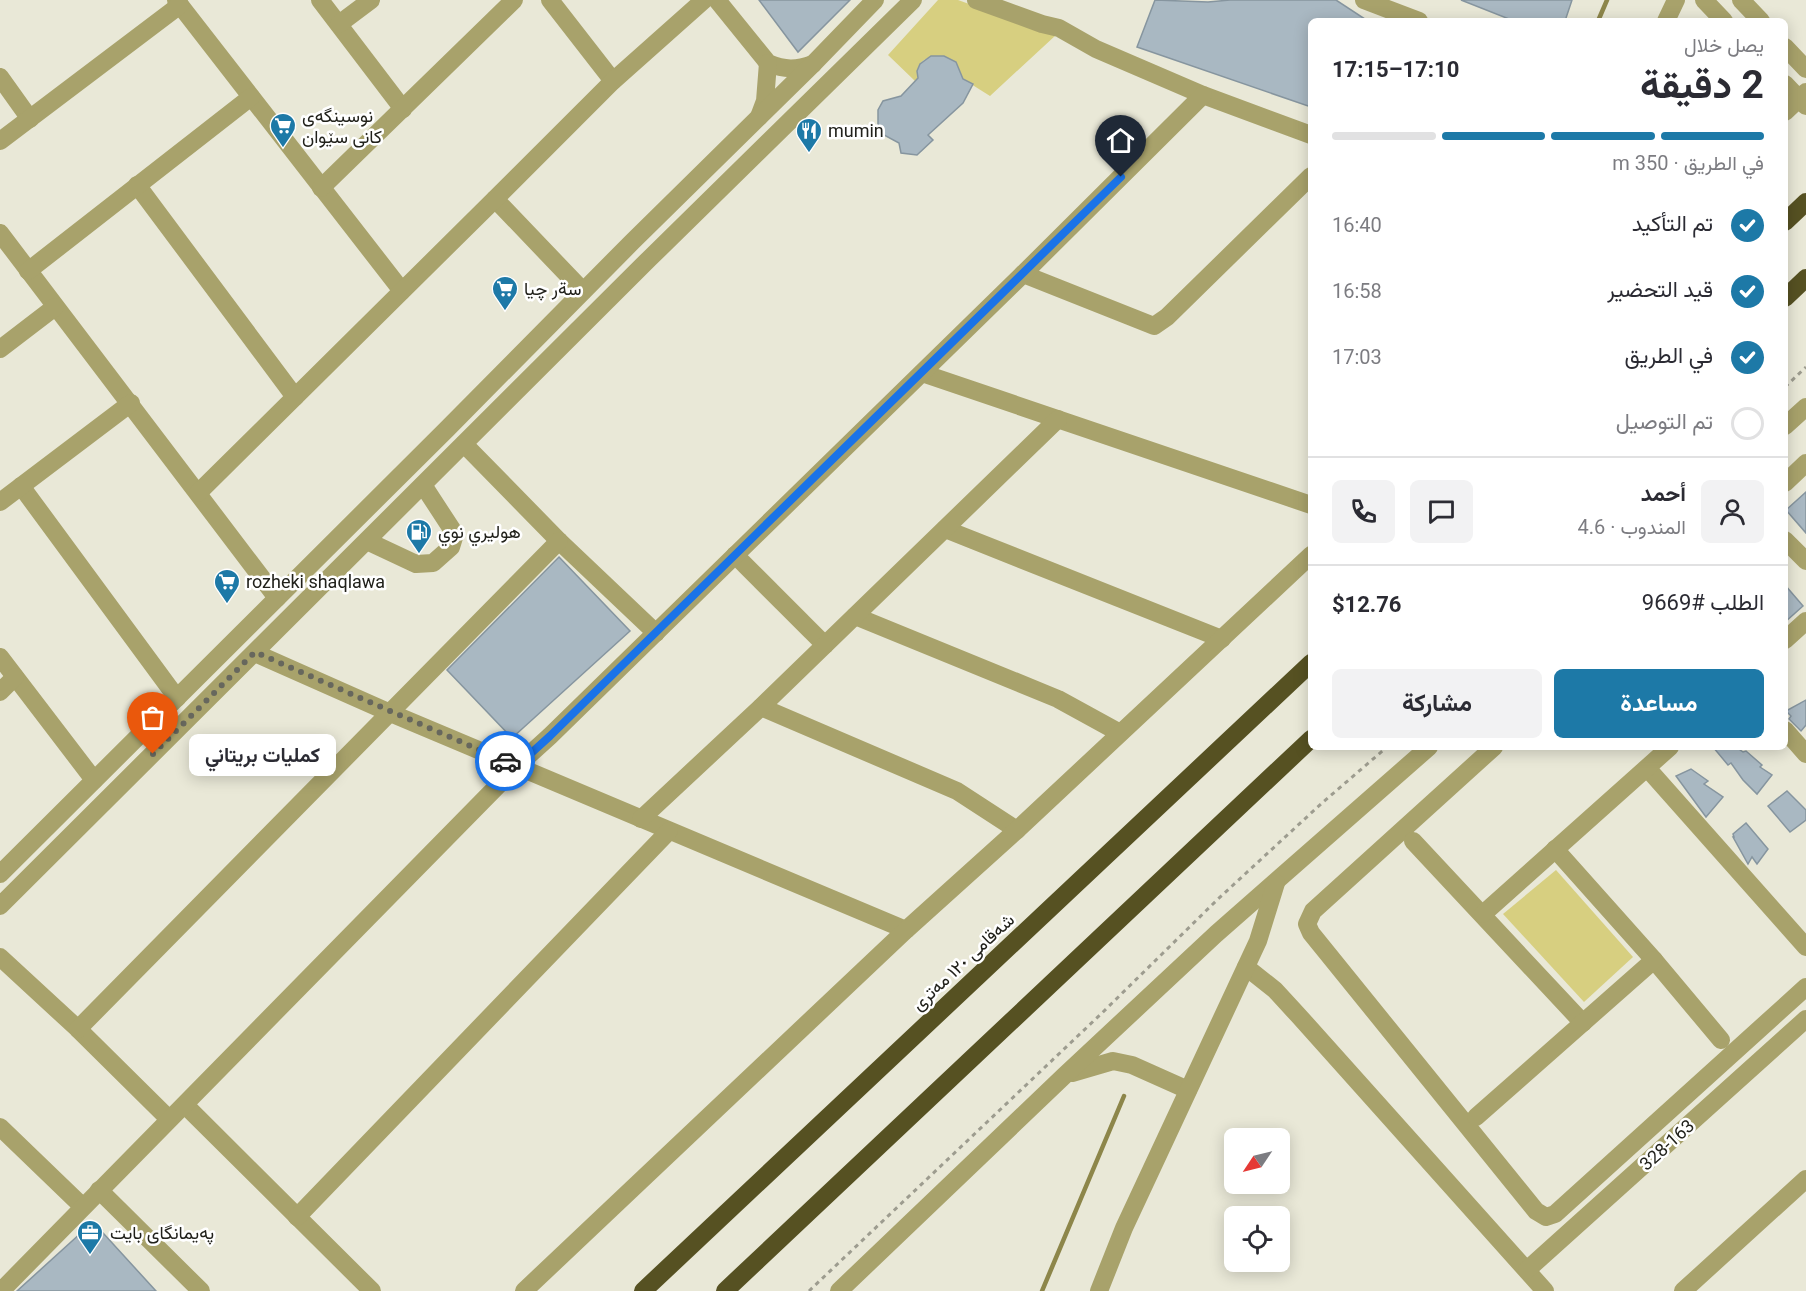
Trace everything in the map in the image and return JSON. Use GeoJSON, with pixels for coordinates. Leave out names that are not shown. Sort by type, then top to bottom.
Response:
{"type":"FeatureCollection","features":[{"type":"Feature","properties":{"kind":"highway"},"geometry":{"type":"LineString","coordinates":[[1788,219],[1806,202]]}},
{"type":"Feature","properties":{"kind":"highway"},"geometry":{"type":"LineString","coordinates":[[1788,295],[1806,278]]}},
{"type":"Feature","properties":{"kind":"highway","name":"شەقامی ١٢٠ مەتری"},"geometry":{"type":"LineString","coordinates":[[643,1291],[1308,666]]}},
{"type":"Feature","properties":{"kind":"highway"},"geometry":{"type":"LineString","coordinates":[[726,1291],[1308,742]]}},
{"type":"Feature","properties":{"kind":"street"},"geometry":{"type":"LineString","coordinates":[[320,0],[403,109]]}},
{"type":"Feature","properties":{"kind":"street"},"geometry":{"type":"LineString","coordinates":[[339,24],[371,0]]}},
{"type":"Feature","properties":{"kind":"street"},"geometry":{"type":"LineString","coordinates":[[321,188],[514,0]]}},
{"type":"Feature","properties":{"kind":"street"},"geometry":{"type":"LineString","coordinates":[[550,0],[613,81]]}},
{"type":"Feature","properties":{"kind":"street"},"geometry":{"type":"LineString","coordinates":[[198,493],[613,81],[704,0]]}},
{"type":"Feature","properties":{"kind":"street"},"geometry":{"type":"LineString","coordinates":[[717,0],[768,63],[793,70],[814,63]]}},
{"type":"Feature","properties":{"kind":"street"},"geometry":{"type":"LineString","coordinates":[[0,874],[875,0]]}},
{"type":"Feature","properties":{"kind":"street"},"geometry":{"type":"LineString","coordinates":[[0,906],[649,259],[913,0]]}},
{"type":"Feature","properties":{"kind":"street"},"geometry":{"type":"LineString","coordinates":[[976,0],[1059,28],[1096,49],[1203,95],[1308,134]]}},
{"type":"Feature","properties":{"kind":"street"},"geometry":{"type":"LineString","coordinates":[[1364,0],[1411,18]]}},
{"type":"Feature","properties":{"kind":"street"},"geometry":{"type":"LineString","coordinates":[[1667,18],[1676,0]]}},
{"type":"Feature","properties":{"kind":"street"},"geometry":{"type":"LineString","coordinates":[[1704,0],[1721,18]]}},
{"type":"Feature","properties":{"kind":"street"},"geometry":{"type":"LineString","coordinates":[[1741,0],[1758,18]]}},
{"type":"Feature","properties":{"kind":"street"},"geometry":{"type":"LineString","coordinates":[[0,141],[178,3],[402,291]]}},
{"type":"Feature","properties":{"kind":"street"},"geometry":{"type":"LineString","coordinates":[[1788,50],[1806,69]]}},
{"type":"Feature","properties":{"kind":"street"},"geometry":{"type":"LineString","coordinates":[[759,117],[765,100],[768,63]]}},
{"type":"Feature","properties":{"kind":"street"},"geometry":{"type":"LineString","coordinates":[[0,77],[30,118]]}},
{"type":"Feature","properties":{"kind":"street"},"geometry":{"type":"LineString","coordinates":[[1788,86],[1804,99],[1788,109]]}},
{"type":"Feature","properties":{"kind":"street"},"geometry":{"type":"LineString","coordinates":[[1,1291],[82,1206],[517,766],[922,373],[1203,95]]}},
{"type":"Feature","properties":{"kind":"street"},"geometry":{"type":"LineString","coordinates":[[28,271],[251,97]]}},
{"type":"Feature","properties":{"kind":"street"},"geometry":{"type":"LineString","coordinates":[[1023,274],[1154,327],[1167,317],[1308,179]]}},
{"type":"Feature","properties":{"kind":"street"},"geometry":{"type":"LineString","coordinates":[[137,185],[294,397]]}},
{"type":"Feature","properties":{"kind":"street"},"geometry":{"type":"LineString","coordinates":[[495,200],[583,291]]}},
{"type":"Feature","properties":{"kind":"street"},"geometry":{"type":"LineString","coordinates":[[0,233],[277,598]]}},
{"type":"Feature","properties":{"kind":"street"},"geometry":{"type":"LineString","coordinates":[[632,242],[649,259]]}},
{"type":"Feature","properties":{"kind":"street"},"geometry":{"type":"LineString","coordinates":[[0,349],[55,307]]}},
{"type":"Feature","properties":{"kind":"street"},"geometry":{"type":"LineString","coordinates":[[922,373],[1308,505]]}},
{"type":"Feature","properties":{"kind":"street"},"geometry":{"type":"LineString","coordinates":[[0,502],[131,403]]}},
{"type":"Feature","properties":{"kind":"street"},"geometry":{"type":"LineString","coordinates":[[1788,423],[1806,407]]}},
{"type":"Feature","properties":{"kind":"street"},"geometry":{"type":"LineString","coordinates":[[641,819],[761,707],[1058,419]]}},
{"type":"Feature","properties":{"kind":"street"},"geometry":{"type":"LineString","coordinates":[[464,444],[559,541],[656,633]]}},
{"type":"Feature","properties":{"kind":"street"},"geometry":{"type":"LineString","coordinates":[[1788,480],[1806,463]]}},
{"type":"Feature","properties":{"kind":"street"},"geometry":{"type":"LineString","coordinates":[[367,541],[416,564],[433,563],[451,547],[455,534],[423,485]]}},
{"type":"Feature","properties":{"kind":"street"},"geometry":{"type":"LineString","coordinates":[[21,486],[177,698]]}},
{"type":"Feature","properties":{"kind":"street"},"geometry":{"type":"LineString","coordinates":[[945,529],[1222,639]]}},
{"type":"Feature","properties":{"kind":"street"},"geometry":{"type":"LineString","coordinates":[[78,1029],[559,541]]}},
{"type":"Feature","properties":{"kind":"street"},"geometry":{"type":"LineString","coordinates":[[1788,543],[1806,561]]}},
{"type":"Feature","properties":{"kind":"street"},"geometry":{"type":"LineString","coordinates":[[735,555],[825,645]]}},
{"type":"Feature","properties":{"kind":"street"},"geometry":{"type":"LineString","coordinates":[[524,1291],[906,930],[1017,830],[1308,558]]}},
{"type":"Feature","properties":{"kind":"street"},"geometry":{"type":"LineString","coordinates":[[855,616],[1058,699],[1120,733]]}},
{"type":"Feature","properties":{"kind":"street"},"geometry":{"type":"LineString","coordinates":[[1788,637],[1806,621]]}},
{"type":"Feature","properties":{"kind":"street"},"geometry":{"type":"LineString","coordinates":[[255,652],[388,712],[906,930]]}},
{"type":"Feature","properties":{"kind":"street"},"geometry":{"type":"LineString","coordinates":[[0,657],[94,780]]}},
{"type":"Feature","properties":{"kind":"street"},"geometry":{"type":"LineString","coordinates":[[0,692],[15,677]]}},
{"type":"Feature","properties":{"kind":"street"},"geometry":{"type":"LineString","coordinates":[[761,707],[957,791],[1017,830]]}},
{"type":"Feature","properties":{"kind":"street"},"geometry":{"type":"LineString","coordinates":[[1788,733],[1806,754]]}},
{"type":"Feature","properties":{"kind":"street"},"geometry":{"type":"LineString","coordinates":[[839,1291],[1216,934],[1426,750]]}},
{"type":"Feature","properties":{"kind":"street"},"geometry":{"type":"LineString","coordinates":[[1491,750],[1313,911],[1308,924],[1311,933],[1536,1211],[1546,1217],[1555,1214],[1806,987]]}},
{"type":"Feature","properties":{"kind":"street"},"geometry":{"type":"LineString","coordinates":[[1483,914],[1667,750]]}},
{"type":"Feature","properties":{"kind":"street"},"geometry":{"type":"LineString","coordinates":[[1648,768],[1806,947]]}},
{"type":"Feature","properties":{"kind":"street"},"geometry":{"type":"LineString","coordinates":[[297,1217],[669,831]]}},
{"type":"Feature","properties":{"kind":"street"},"geometry":{"type":"LineString","coordinates":[[1413,841],[1583,1023]]}},
{"type":"Feature","properties":{"kind":"street"},"geometry":{"type":"LineString","coordinates":[[1556,849],[1721,1040]]}},
{"type":"Feature","properties":{"kind":"street"},"geometry":{"type":"LineString","coordinates":[[1099,1291],[1125,1228],[1258,941],[1276,883]]}},
{"type":"Feature","properties":{"kind":"street"},"geometry":{"type":"LineString","coordinates":[[0,957],[78,1029],[169,1119]]}},
{"type":"Feature","properties":{"kind":"street"},"geometry":{"type":"LineString","coordinates":[[1476,1117],[1654,960]]}},
{"type":"Feature","properties":{"kind":"street"},"geometry":{"type":"LineString","coordinates":[[1246,967],[1275,990],[1545,1291]]}},
{"type":"Feature","properties":{"kind":"street","name":"328-163"},"geometry":{"type":"LineString","coordinates":[[1527,1270],[1806,1019]]}},
{"type":"Feature","properties":{"kind":"street"},"geometry":{"type":"LineString","coordinates":[[1064,1076],[1113,1061],[1132,1065],[1188,1090]]}},
{"type":"Feature","properties":{"kind":"street"},"geometry":{"type":"LineString","coordinates":[[184,1105],[372,1291]]}},
{"type":"Feature","properties":{"kind":"street"},"geometry":{"type":"LineString","coordinates":[[0,1127],[82,1206]]}},
{"type":"Feature","properties":{"kind":"street"},"geometry":{"type":"LineString","coordinates":[[1683,1291],[1806,1179]]}},
{"type":"Feature","properties":{"kind":"street"},"geometry":{"type":"LineString","coordinates":[[99,1190],[201,1291]]}},
{"type":"Feature","properties":{"kind":"street"},"geometry":{"type":"LineString","coordinates":[[1568,1202],[1584,1219]]}},
{"type":"Feature","properties":{"kind":"path"},"geometry":{"type":"LineString","coordinates":[[1788,384],[1806,367]]}},
{"type":"Feature","properties":{"kind":"path"},"geometry":{"type":"LineString","coordinates":[[809,1291],[1102,1013],[1218,899],[1384,750]]}},
{"type":"Feature","properties":{"kind":"shaded area"},"geometry":{"type":"Polygon","coordinates":[[[938,0],[958,0],[1056,35],[990,96],[963,79],[956,62],[950,59],[936,57],[924,60],[920,64],[918,78],[915,81],[888,55],[938,0]]]}},
{"type":"Feature","properties":{"kind":"shaded area"},"geometry":{"type":"Polygon","coordinates":[[[1556,870],[1633,957],[1584,1002],[1503,914],[1556,870]]]}},
{"type":"Feature","properties":{"kind":"building"},"geometry":{"type":"Polygon","coordinates":[[[759,0],[850,0],[798,52],[759,0]]]}},
{"type":"Feature","properties":{"kind":"building"},"geometry":{"type":"Polygon","coordinates":[[[1155,0],[1208,2],[1336,0],[1363,18],[1308,18],[1308,106],[1137,47],[1155,0]]]}},
{"type":"Feature","properties":{"kind":"building"},"geometry":{"type":"Polygon","coordinates":[[[1461,0],[1572,0],[1566,18],[1506,18],[1461,0]]]}},
{"type":"Feature","properties":{"kind":"building"},"geometry":{"type":"Polygon","coordinates":[[[931,56],[944,56],[956,62],[963,79],[973,84],[963,103],[928,135],[933,140],[917,155],[901,153],[899,143],[884,135],[878,124],[878,110],[883,101],[901,96],[918,78],[917,71],[920,64],[931,56]]]}},
{"type":"Feature","properties":{"kind":"building"},"geometry":{"type":"Polygon","coordinates":[[[1806,492],[1806,533],[1788,512],[1788,508],[1806,492]]]}},
{"type":"Feature","properties":{"kind":"building"},"geometry":{"type":"Polygon","coordinates":[[[559,557],[630,631],[512,738],[447,670],[559,557]]]}},
{"type":"Feature","properties":{"kind":"building"},"geometry":{"type":"Polygon","coordinates":[[[1788,588],[1803,606],[1788,619],[1788,588]]]}},
{"type":"Feature","properties":{"kind":"building"},"geometry":{"type":"Polygon","coordinates":[[[1806,700],[1806,725],[1801,731],[1789,719],[1791,716],[1788,710],[1806,700]]]}},
{"type":"Feature","properties":{"kind":"building"},"geometry":{"type":"Polygon","coordinates":[[[1716,750],[1746,751],[1762,765],[1760,767],[1772,775],[1757,794],[1731,763],[1728,765],[1716,750]]]}},
{"type":"Feature","properties":{"kind":"building"},"geometry":{"type":"Polygon","coordinates":[[[1691,769],[1708,781],[1704,784],[1723,797],[1706,817],[1676,776],[1691,769]]]}},
{"type":"Feature","properties":{"kind":"building"},"geometry":{"type":"Polygon","coordinates":[[[1787,791],[1806,810],[1806,820],[1790,832],[1768,806],[1787,791]]]}},
{"type":"Feature","properties":{"kind":"building"},"geometry":{"type":"Polygon","coordinates":[[[1746,823],[1768,849],[1757,864],[1752,857],[1748,864],[1733,837],[1733,834],[1746,823]]]}},
{"type":"Feature","properties":{"kind":"building","name":"پەیمانگای بایت"},"geometry":{"type":"Polygon","coordinates":[[[93,1222],[156,1291],[17,1291],[93,1222]]]}},
{"type":"Feature","properties":{"kind":"waterway"},"geometry":{"type":"LineString","coordinates":[[1599,18],[1607,0]]}},
{"type":"Feature","properties":{"kind":"waterway"},"geometry":{"type":"LineString","coordinates":[[1042,1291],[1124,1096]]}},
{"type":"Feature","properties":{"kind":"way so far"},"geometry":{"type":"LineString","coordinates":[[153,754],[255,652],[388,712],[505,761]]}},
{"type":"Feature","properties":{"kind":"place","name":"نوسینگەی کانی سێوان"},"geometry":{"type":"Point","coordinates":[283,149]}},
{"type":"Feature","properties":{"kind":"place","name":"mumin"},"geometry":{"type":"Point","coordinates":[809,154]}},
{"type":"Feature","properties":{"kind":"place","name":"سةر چيا"},"geometry":{"type":"Point","coordinates":[505,312]}},
{"type":"Feature","properties":{"kind":"place","name":"هوليري نوي"},"geometry":{"type":"Point","coordinates":[419,555]}},
{"type":"Feature","properties":{"kind":"place","name":"rozheki shaqlawa"},"geometry":{"type":"Point","coordinates":[227,605]}},
{"type":"Feature","properties":{"kind":"place","name":"كمليات بريتاني"},"geometry":{"type":"Point","coordinates":[153,754]}},
{"type":"Feature","properties":{"kind":"place","name":"پەیمانگای بایت"},"geometry":{"type":"Point","coordinates":[90,1256]}},
{"type":"Feature","properties":{"kind":"route"},"geometry":{"type":"LineString","coordinates":[[505,761],[517,766],[550,736],[1121,177]]}}]}
